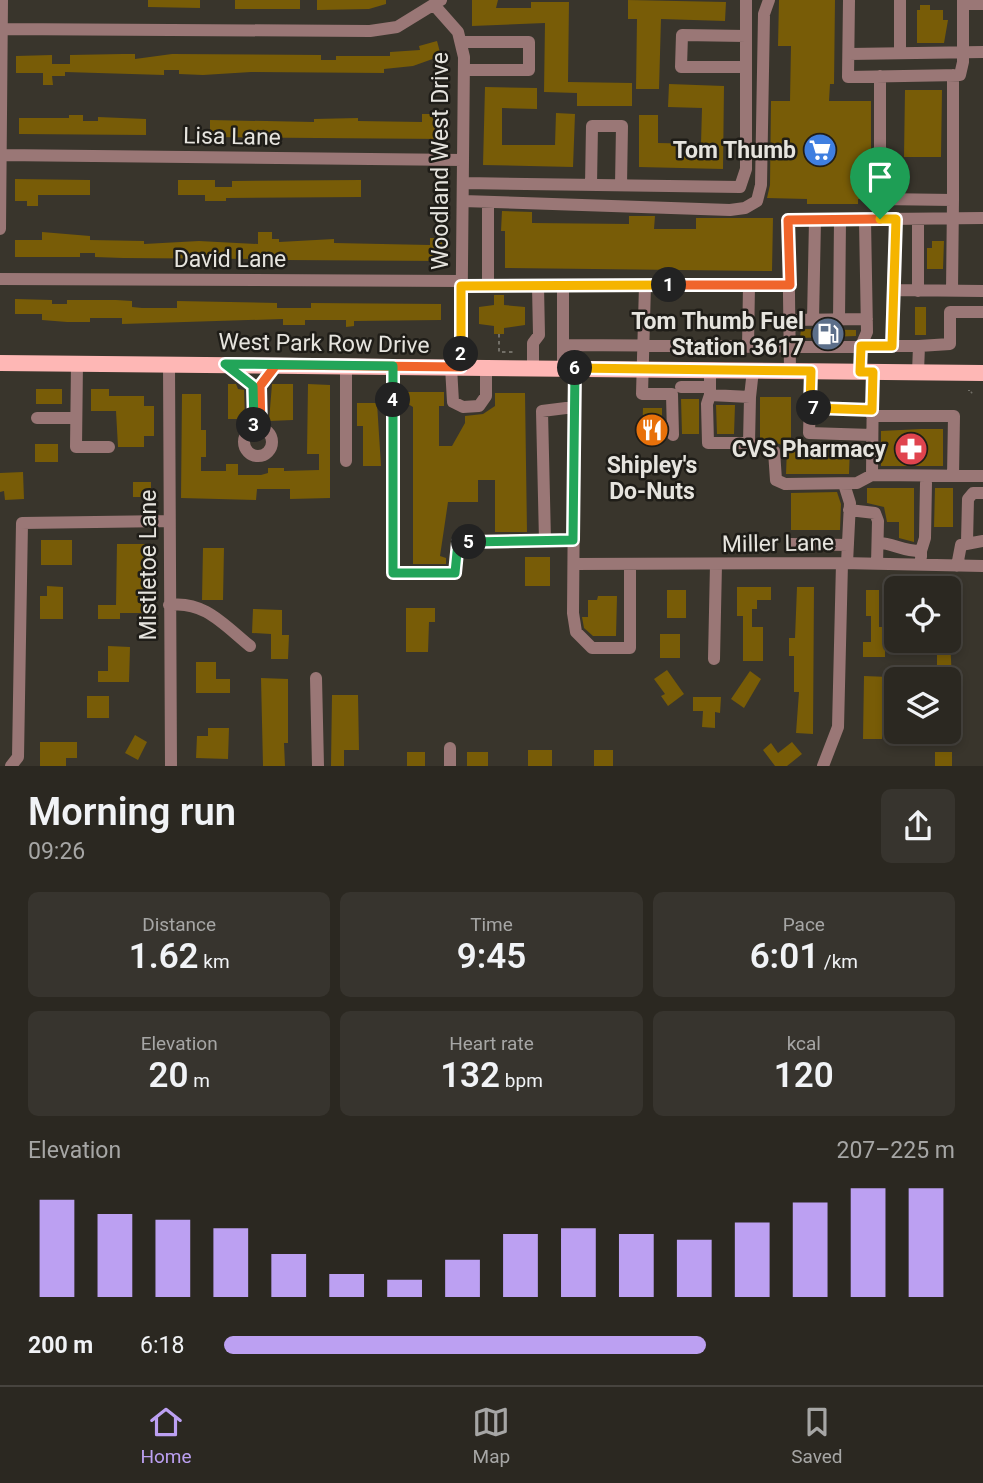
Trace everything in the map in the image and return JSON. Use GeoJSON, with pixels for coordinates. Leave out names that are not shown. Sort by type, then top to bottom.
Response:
{"type":"FeatureCollection","features":[{"type":"Feature","properties":{"kind":"main road","name":"West Park Row Drive"},"geometry":{"type":"LineString","coordinates":[[0,363],[672,369],[710,384],[753,370],[983,373]]}},
{"type":"Feature","properties":{"kind":"street"},"geometry":{"type":"LineString","coordinates":[[0,229],[2,0]]}},
{"type":"Feature","properties":{"kind":"street"},"geometry":{"type":"LineString","coordinates":[[464,183],[740,187],[746,169],[746,0]]}},
{"type":"Feature","properties":{"kind":"street"},"geometry":{"type":"LineString","coordinates":[[463,201],[730,210],[745,208],[757,201],[761,185],[764,14],[769,0]]}},
{"type":"Feature","properties":{"kind":"street"},"geometry":{"type":"LineString","coordinates":[[849,0],[848,77],[960,75],[963,2],[983,4]]}},
{"type":"Feature","properties":{"kind":"street"},"geometry":{"type":"LineString","coordinates":[[900,0],[900,53]]}},
{"type":"Feature","properties":{"kind":"street"},"geometry":{"type":"LineString","coordinates":[[0,29],[370,31],[397,27],[438,3]]}},
{"type":"Feature","properties":{"kind":"street","name":"Woodland West Drive"},"geometry":{"type":"LineString","coordinates":[[438,3],[462,42],[464,70],[461,284],[453,402],[479,406],[486,396],[486,367]]}},
{"type":"Feature","properties":{"kind":"street"},"geometry":{"type":"LineString","coordinates":[[746,36],[682,36],[681,67],[746,67]]}},
{"type":"Feature","properties":{"kind":"street"},"geometry":{"type":"LineString","coordinates":[[462,42],[529,42],[529,71],[464,70]]}},
{"type":"Feature","properties":{"kind":"street"},"geometry":{"type":"LineString","coordinates":[[849,54],[983,52]]}},
{"type":"Feature","properties":{"kind":"street"},"geometry":{"type":"LineString","coordinates":[[952,291],[953,75]]}},
{"type":"Feature","properties":{"kind":"street"},"geometry":{"type":"LineString","coordinates":[[880,76],[880,219]]}},
{"type":"Feature","properties":{"kind":"street"},"geometry":{"type":"LineString","coordinates":[[591,185],[592,126],[622,126],[621,185]]}},
{"type":"Feature","properties":{"kind":"street","name":"Lisa Lane"},"geometry":{"type":"LineString","coordinates":[[1,153],[463,160]]}},
{"type":"Feature","properties":{"kind":"street"},"geometry":{"type":"LineString","coordinates":[[880,199],[953,200]]}},
{"type":"Feature","properties":{"kind":"street"},"geometry":{"type":"LineString","coordinates":[[488,202],[488,286]]}},
{"type":"Feature","properties":{"kind":"street"},"geometry":{"type":"LineString","coordinates":[[790,371],[788,220],[983,218]]}},
{"type":"Feature","properties":{"kind":"street"},"geometry":{"type":"LineString","coordinates":[[865,219],[867,332],[861,346],[872,413],[869,478]]}},
{"type":"Feature","properties":{"kind":"street"},"geometry":{"type":"LineString","coordinates":[[892,346],[896,219]]}},
{"type":"Feature","properties":{"kind":"street"},"geometry":{"type":"LineString","coordinates":[[918,219],[918,290]]}},
{"type":"Feature","properties":{"kind":"street"},"geometry":{"type":"LineString","coordinates":[[813,320],[815,220]]}},
{"type":"Feature","properties":{"kind":"street"},"geometry":{"type":"LineString","coordinates":[[839,320],[840,220]]}},
{"type":"Feature","properties":{"kind":"street","name":"David Lane"},"geometry":{"type":"LineString","coordinates":[[0,279],[488,286],[790,285]]}},
{"type":"Feature","properties":{"kind":"street"},"geometry":{"type":"LineString","coordinates":[[645,285],[642,394],[677,391],[710,384],[750,397]]}},
{"type":"Feature","properties":{"kind":"street"},"geometry":{"type":"LineString","coordinates":[[748,347],[749,285]]}},
{"type":"Feature","properties":{"kind":"street"},"geometry":{"type":"LineString","coordinates":[[533,368],[533,343],[539,335],[538,286]]}},
{"type":"Feature","properties":{"kind":"street"},"geometry":{"type":"LineString","coordinates":[[563,286],[563,345],[574,407],[573,613],[576,632],[593,648],[630,648],[630,565]]}},
{"type":"Feature","properties":{"kind":"street"},"geometry":{"type":"LineString","coordinates":[[893,290],[983,291]]}},
{"type":"Feature","properties":{"kind":"street"},"geometry":{"type":"LineString","coordinates":[[563,345],[790,347],[950,344],[950,312],[983,312]]}},
{"type":"Feature","properties":{"kind":"street"},"geometry":{"type":"LineString","coordinates":[[790,320],[867,319]]}},
{"type":"Feature","properties":{"kind":"street"},"geometry":{"type":"LineString","coordinates":[[918,372],[919,345]]}},
{"type":"Feature","properties":{"kind":"street"},"geometry":{"type":"LineString","coordinates":[[77,363],[76,447],[109,447]]}},
{"type":"Feature","properties":{"kind":"street","name":"Mistletoe Lane"},"geometry":{"type":"LineString","coordinates":[[169,364],[171,765]]}},
{"type":"Feature","properties":{"kind":"street"},"geometry":{"type":"LineString","coordinates":[[225,364],[257,386]]}},
{"type":"Feature","properties":{"kind":"street"},"geometry":{"type":"LineString","coordinates":[[257,429],[257,386],[276,365]]}},
{"type":"Feature","properties":{"kind":"street"},"geometry":{"type":"LineString","coordinates":[[346,366],[346,461]]}},
{"type":"Feature","properties":{"kind":"street"},"geometry":{"type":"LineString","coordinates":[[393,366],[393,573],[455,573],[458,542],[573,540]]}},
{"type":"Feature","properties":{"kind":"street"},"geometry":{"type":"LineString","coordinates":[[672,369],[677,391],[673,435]]}},
{"type":"Feature","properties":{"kind":"street"},"geometry":{"type":"LineString","coordinates":[[710,384],[707,404],[708,443],[749,443],[753,370]]}},
{"type":"Feature","properties":{"kind":"street"},"geometry":{"type":"LineString","coordinates":[[811,371],[809,433],[872,435]]}},
{"type":"Feature","properties":{"kind":"street"},"geometry":{"type":"LineString","coordinates":[[545,541],[542,411],[574,407]]}},
{"type":"Feature","properties":{"kind":"street"},"geometry":{"type":"LineString","coordinates":[[810,407],[872,413],[954,416],[953,476]]}},
{"type":"Feature","properties":{"kind":"street"},"geometry":{"type":"LineString","coordinates":[[37,418],[76,418]]}},
{"type":"Feature","properties":{"kind":"street"},"geometry":{"type":"LineString","coordinates":[[774,451],[776,480],[785,484],[844,484],[869,478],[983,476]]}},
{"type":"Feature","properties":{"kind":"street"},"geometry":{"type":"LineString","coordinates":[[869,478],[959,484],[967,476]]}},
{"type":"Feature","properties":{"kind":"street"},"geometry":{"type":"LineString","coordinates":[[921,565],[926,483]]}},
{"type":"Feature","properties":{"kind":"street"},"geometry":{"type":"LineString","coordinates":[[823,765],[838,727],[849,510],[844,484]]}},
{"type":"Feature","properties":{"kind":"street"},"geometry":{"type":"LineString","coordinates":[[967,542],[968,499],[973,493],[983,493]]}},
{"type":"Feature","properties":{"kind":"street"},"geometry":{"type":"LineString","coordinates":[[849,510],[875,513],[878,521],[877,564]]}},
{"type":"Feature","properties":{"kind":"street"},"geometry":{"type":"LineString","coordinates":[[11,765],[18,757],[22,523],[169,521]]}},
{"type":"Feature","properties":{"kind":"street"},"geometry":{"type":"LineString","coordinates":[[957,566],[961,545],[983,541]]}},
{"type":"Feature","properties":{"kind":"street"},"geometry":{"type":"LineString","coordinates":[[878,543],[888,543],[902,551],[921,551]]}},
{"type":"Feature","properties":{"kind":"street"},"geometry":{"type":"LineString","coordinates":[[790,544],[848,545]]}},
{"type":"Feature","properties":{"kind":"street","name":"Miller Lane"},"geometry":{"type":"LineString","coordinates":[[574,564],[845,563],[983,566]]}},
{"type":"Feature","properties":{"kind":"street"},"geometry":{"type":"LineString","coordinates":[[713,659],[716,564]]}},
{"type":"Feature","properties":{"kind":"street"},"geometry":{"type":"LineString","coordinates":[[169,605],[183,603],[206,609],[250,646]]}},
{"type":"Feature","properties":{"kind":"street"},"geometry":{"type":"LineString","coordinates":[[316,678],[318,765]]}},
{"type":"Feature","properties":{"kind":"street"},"geometry":{"type":"LineString","coordinates":[[450,748],[450,765]]}},
{"type":"Feature","properties":{"kind":"path"},"geometry":{"type":"LineString","coordinates":[[499,334],[499,352],[513,352],[513,355]]}},
{"type":"Feature","properties":{"kind":"building"},"geometry":{"type":"Polygon","coordinates":[[[148,0],[200,0],[200,8],[148,7],[148,0]]]}},
{"type":"Feature","properties":{"kind":"building"},"geometry":{"type":"Polygon","coordinates":[[[235,0],[300,0],[300,9],[235,9],[235,0]]]}},
{"type":"Feature","properties":{"kind":"building"},"geometry":{"type":"Polygon","coordinates":[[[317,0],[386,0],[386,4],[369,9],[317,10],[317,0]]]}},
{"type":"Feature","properties":{"kind":"building"},"geometry":{"type":"Polygon","coordinates":[[[472,0],[498,0],[496,8],[531,8],[531,2],[569,2],[568,82],[632,83],[632,106],[577,106],[577,93],[544,92],[545,23],[472,26],[472,0]]]}},
{"type":"Feature","properties":{"kind":"building"},"geometry":{"type":"Polygon","coordinates":[[[628,0],[726,2],[725,21],[661,19],[659,89],[636,89],[637,19],[628,19],[628,0]]]}},
{"type":"Feature","properties":{"kind":"building","name":"Tom Thumb"},"geometry":{"type":"Polygon","coordinates":[[[779,0],[835,0],[834,84],[830,84],[829,101],[871,101],[871,199],[858,199],[858,204],[807,204],[807,199],[767,198],[770,185],[771,101],[790,101],[791,46],[778,46],[779,0]]]}},
{"type":"Feature","properties":{"kind":"building"},"geometry":{"type":"Polygon","coordinates":[[[920,5],[930,5],[930,10],[943,10],[943,20],[948,20],[944,43],[917,43],[917,10],[920,10],[920,5]]]}},
{"type":"Feature","properties":{"kind":"building"},"geometry":{"type":"Polygon","coordinates":[[[437,41],[441,56],[413,66],[384,69],[384,73],[251,72],[203,75],[164,70],[164,75],[65,72],[65,76],[52,76],[53,85],[43,85],[43,73],[16,73],[16,56],[52,55],[52,64],[70,64],[70,55],[123,54],[135,54],[135,59],[172,54],[321,55],[321,60],[336,60],[336,56],[390,56],[390,52],[420,50],[419,46],[437,41]]]}},
{"type":"Feature","properties":{"kind":"building"},"geometry":{"type":"Polygon","coordinates":[[[669,84],[724,86],[723,169],[639,167],[639,115],[658,115],[658,143],[701,144],[702,108],[668,107],[669,84]]]}},
{"type":"Feature","properties":{"kind":"building"},"geometry":{"type":"Polygon","coordinates":[[[485,87],[537,88],[537,109],[502,108],[502,145],[555,145],[556,113],[575,114],[573,167],[483,165],[485,87]]]}},
{"type":"Feature","properties":{"kind":"building"},"geometry":{"type":"Polygon","coordinates":[[[905,90],[942,90],[941,157],[904,157],[905,90]]]}},
{"type":"Feature","properties":{"kind":"building"},"geometry":{"type":"Polygon","coordinates":[[[422,114],[436,114],[436,124],[444,124],[444,139],[210,137],[210,120],[314,122],[314,119],[358,118],[358,121],[422,122],[422,114]]]}},
{"type":"Feature","properties":{"kind":"building"},"geometry":{"type":"Polygon","coordinates":[[[69,115],[83,115],[83,121],[98,121],[98,117],[146,119],[146,135],[19,134],[19,118],[69,118],[69,115]]]}},
{"type":"Feature","properties":{"kind":"building"},"geometry":{"type":"Polygon","coordinates":[[[15,179],[90,180],[90,195],[38,195],[38,206],[27,206],[27,201],[15,201],[15,179]]]}},
{"type":"Feature","properties":{"kind":"building"},"geometry":{"type":"Polygon","coordinates":[[[178,180],[215,180],[215,187],[232,187],[232,181],[361,180],[361,197],[226,198],[226,201],[205,201],[205,195],[178,195],[178,180]]]}},
{"type":"Feature","properties":{"kind":"building"},"geometry":{"type":"Polygon","coordinates":[[[502,211],[532,212],[532,223],[629,224],[629,216],[655,216],[654,229],[696,229],[696,218],[773,218],[772,271],[505,268],[502,211]]]}},
{"type":"Feature","properties":{"kind":"building"},"geometry":{"type":"Polygon","coordinates":[[[42,232],[90,236],[90,240],[144,241],[144,244],[199,241],[258,244],[258,232],[272,232],[272,239],[279,239],[279,242],[334,239],[334,243],[430,245],[430,238],[442,238],[442,261],[284,260],[284,254],[269,254],[269,259],[123,258],[95,257],[95,253],[80,253],[80,257],[15,257],[15,240],[42,240],[42,232]]]}},
{"type":"Feature","properties":{"kind":"building"},"geometry":{"type":"Polygon","coordinates":[[[932,241],[944,241],[943,269],[927,269],[927,248],[932,248],[932,241]]]}},
{"type":"Feature","properties":{"kind":"building"},"geometry":{"type":"Polygon","coordinates":[[[494,295],[504,295],[504,305],[525,307],[525,325],[504,328],[504,334],[494,334],[494,326],[479,324],[479,307],[494,305],[494,295]]]}},
{"type":"Feature","properties":{"kind":"building"},"geometry":{"type":"Polygon","coordinates":[[[15,299],[52,300],[52,304],[67,304],[67,300],[132,301],[132,307],[142,308],[177,308],[177,301],[277,303],[277,308],[311,308],[311,303],[441,304],[441,320],[354,321],[354,326],[346,327],[346,320],[305,320],[305,325],[283,325],[283,319],[122,324],[122,318],[90,318],[90,322],[67,322],[42,320],[42,314],[15,314],[15,299]]]}},
{"type":"Feature","properties":{"kind":"building"},"geometry":{"type":"Polygon","coordinates":[[[915,307],[926,307],[926,335],[915,335],[915,307]]]}},
{"type":"Feature","properties":{"kind":"building","name":"Tom Thumb Fuel Station 3617"},"geometry":{"type":"Polygon","coordinates":[[[801,329],[856,330],[856,336],[800,338],[801,329]]]}},
{"type":"Feature","properties":{"kind":"building"},"geometry":{"type":"Polygon","coordinates":[[[228,384],[236,384],[238,389],[244,390],[245,419],[228,419],[228,384]]]}},
{"type":"Feature","properties":{"kind":"building"},"geometry":{"type":"Polygon","coordinates":[[[272,384],[293,384],[293,420],[269,421],[272,384]]]}},
{"type":"Feature","properties":{"kind":"building"},"geometry":{"type":"Polygon","coordinates":[[[308,384],[330,385],[330,498],[290,499],[290,489],[257,489],[256,500],[181,498],[182,394],[201,394],[201,430],[206,430],[206,457],[201,457],[201,471],[226,471],[226,464],[238,464],[238,475],[261,475],[268,473],[268,468],[284,468],[284,471],[319,470],[319,454],[307,454],[308,384]]]}},
{"type":"Feature","properties":{"kind":"building"},"geometry":{"type":"Polygon","coordinates":[[[36,389],[62,389],[62,404],[36,404],[36,389]]]}},
{"type":"Feature","properties":{"kind":"building"},"geometry":{"type":"Polygon","coordinates":[[[91,389],[109,389],[109,396],[144,396],[144,406],[154,406],[154,436],[144,436],[144,447],[118,447],[116,411],[91,411],[91,389]]]}},
{"type":"Feature","properties":{"kind":"building"},"geometry":{"type":"Polygon","coordinates":[[[408,392],[444,392],[444,406],[439,406],[439,446],[452,446],[465,423],[465,416],[483,414],[495,406],[495,393],[525,393],[527,532],[495,532],[495,480],[478,480],[478,502],[448,502],[440,556],[446,558],[446,564],[413,564],[413,407],[408,404],[408,392]]]}},
{"type":"Feature","properties":{"kind":"building"},"geometry":{"type":"Polygon","coordinates":[[[760,397],[791,397],[791,445],[850,446],[849,474],[786,474],[787,447],[774,442],[760,447],[760,397]]]}},
{"type":"Feature","properties":{"kind":"building"},"geometry":{"type":"Polygon","coordinates":[[[681,399],[699,399],[699,434],[682,434],[681,399]]]}},
{"type":"Feature","properties":{"kind":"building"},"geometry":{"type":"Polygon","coordinates":[[[357,403],[377,403],[381,466],[363,466],[363,426],[357,426],[357,403]]]}},
{"type":"Feature","properties":{"kind":"building"},"geometry":{"type":"Polygon","coordinates":[[[716,405],[735,405],[734,434],[717,434],[716,405]]]}},
{"type":"Feature","properties":{"kind":"building","name":"Shipley's Do-Nuts"},"geometry":{"type":"Polygon","coordinates":[[[643,408],[662,408],[662,437],[642,437],[643,408]]]}},
{"type":"Feature","properties":{"kind":"building","name":"CVS Pharmacy"},"geometry":{"type":"Polygon","coordinates":[[[943,429],[943,466],[881,466],[881,431],[943,429]]]}},
{"type":"Feature","properties":{"kind":"building"},"geometry":{"type":"Polygon","coordinates":[[[35,444],[58,444],[58,462],[35,462],[35,444]]]}},
{"type":"Feature","properties":{"kind":"building"},"geometry":{"type":"Polygon","coordinates":[[[23,472],[24,499],[5,500],[4,491],[0,492],[0,473],[23,472]]]}},
{"type":"Feature","properties":{"kind":"building"},"geometry":{"type":"Polygon","coordinates":[[[133,482],[151,482],[151,497],[133,497],[133,482]]]}},
{"type":"Feature","properties":{"kind":"building"},"geometry":{"type":"Polygon","coordinates":[[[867,488],[914,488],[914,542],[899,538],[899,522],[887,522],[884,507],[867,503],[867,488]]]}},
{"type":"Feature","properties":{"kind":"building"},"geometry":{"type":"Polygon","coordinates":[[[935,488],[953,488],[953,527],[934,527],[935,488]]]}},
{"type":"Feature","properties":{"kind":"building"},"geometry":{"type":"Polygon","coordinates":[[[837,492],[841,504],[840,530],[791,530],[791,493],[837,492]]]}},
{"type":"Feature","properties":{"kind":"building"},"geometry":{"type":"Polygon","coordinates":[[[41,540],[72,540],[72,565],[41,565],[41,540]]]}},
{"type":"Feature","properties":{"kind":"building"},"geometry":{"type":"Polygon","coordinates":[[[117,544],[145,544],[142,613],[120,613],[120,619],[98,619],[98,605],[116,605],[117,544]]]}},
{"type":"Feature","properties":{"kind":"building"},"geometry":{"type":"Polygon","coordinates":[[[203,548],[224,548],[223,600],[202,600],[203,548]]]}},
{"type":"Feature","properties":{"kind":"building"},"geometry":{"type":"Polygon","coordinates":[[[525,557],[550,557],[550,586],[525,586],[525,557]]]}},
{"type":"Feature","properties":{"kind":"building"},"geometry":{"type":"Polygon","coordinates":[[[47,586],[63,587],[63,619],[40,619],[40,596],[47,596],[47,586]]]}},
{"type":"Feature","properties":{"kind":"building"},"geometry":{"type":"Polygon","coordinates":[[[737,587],[771,587],[771,600],[757,600],[757,609],[752,609],[752,627],[763,627],[763,661],[743,661],[743,616],[737,616],[737,587]]]}},
{"type":"Feature","properties":{"kind":"building"},"geometry":{"type":"Polygon","coordinates":[[[797,587],[814,587],[813,734],[796,733],[799,692],[794,692],[794,656],[789,656],[789,638],[795,638],[797,587]]]}},
{"type":"Feature","properties":{"kind":"building"},"geometry":{"type":"Polygon","coordinates":[[[667,590],[686,590],[686,618],[667,618],[667,590]]]}},
{"type":"Feature","properties":{"kind":"building"},"geometry":{"type":"Polygon","coordinates":[[[866,590],[879,590],[879,627],[884,627],[885,657],[863,657],[863,642],[871,642],[871,616],[866,616],[866,590]]]}},
{"type":"Feature","properties":{"kind":"building"},"geometry":{"type":"Polygon","coordinates":[[[598,596],[617,596],[616,636],[593,636],[584,628],[582,617],[588,617],[588,600],[597,600],[598,596]]]}},
{"type":"Feature","properties":{"kind":"building"},"geometry":{"type":"Polygon","coordinates":[[[406,608],[435,608],[435,622],[429,622],[428,652],[406,652],[406,608]]]}},
{"type":"Feature","properties":{"kind":"building"},"geometry":{"type":"Polygon","coordinates":[[[253,609],[282,610],[282,635],[289,635],[288,659],[271,659],[271,634],[252,633],[253,609]]]}},
{"type":"Feature","properties":{"kind":"building"},"geometry":{"type":"Polygon","coordinates":[[[660,634],[680,634],[680,658],[660,658],[660,634]]]}},
{"type":"Feature","properties":{"kind":"building"},"geometry":{"type":"Polygon","coordinates":[[[108,646],[130,647],[129,682],[98,682],[98,671],[108,671],[108,646]]]}},
{"type":"Feature","properties":{"kind":"building"},"geometry":{"type":"Polygon","coordinates":[[[951,653],[951,667],[937,667],[937,654],[932,654],[951,653]]]}},
{"type":"Feature","properties":{"kind":"building"},"geometry":{"type":"Polygon","coordinates":[[[196,662],[216,662],[216,679],[230,679],[230,693],[196,693],[196,662]]]}},
{"type":"Feature","properties":{"kind":"building"},"geometry":{"type":"Polygon","coordinates":[[[667,670],[684,694],[668,706],[661,696],[665,694],[654,679],[667,670]]]}},
{"type":"Feature","properties":{"kind":"building"},"geometry":{"type":"Polygon","coordinates":[[[750,671],[761,679],[744,708],[731,699],[750,671]]]}},
{"type":"Feature","properties":{"kind":"building"},"geometry":{"type":"Polygon","coordinates":[[[864,676],[884,677],[882,739],[863,739],[864,676]]]}},
{"type":"Feature","properties":{"kind":"building"},"geometry":{"type":"Polygon","coordinates":[[[261,678],[288,679],[288,743],[284,743],[285,766],[263,766],[261,678]]]}},
{"type":"Feature","properties":{"kind":"building"},"geometry":{"type":"Polygon","coordinates":[[[332,695],[358,695],[359,750],[344,750],[344,766],[331,766],[332,695]]]}},
{"type":"Feature","properties":{"kind":"building"},"geometry":{"type":"Polygon","coordinates":[[[87,696],[109,696],[109,718],[87,718],[87,696]]]}},
{"type":"Feature","properties":{"kind":"building"},"geometry":{"type":"Polygon","coordinates":[[[693,697],[721,697],[720,713],[715,712],[715,728],[702,727],[703,711],[693,711],[693,697]]]}},
{"type":"Feature","properties":{"kind":"building"},"geometry":{"type":"Polygon","coordinates":[[[208,728],[229,728],[228,759],[196,758],[197,736],[208,736],[208,728]]]}},
{"type":"Feature","properties":{"kind":"building"},"geometry":{"type":"Polygon","coordinates":[[[135,735],[147,742],[138,760],[125,753],[135,735]]]}},
{"type":"Feature","properties":{"kind":"building"},"geometry":{"type":"Polygon","coordinates":[[[40,742],[77,742],[77,758],[66,758],[66,766],[40,766],[40,742]]]}},
{"type":"Feature","properties":{"kind":"building"},"geometry":{"type":"Polygon","coordinates":[[[792,742],[802,754],[787,766],[775,766],[763,750],[771,743],[778,753],[792,742]]]}},
{"type":"Feature","properties":{"kind":"building"},"geometry":{"type":"Polygon","coordinates":[[[528,750],[552,750],[552,766],[528,766],[528,750]]]}},
{"type":"Feature","properties":{"kind":"building"},"geometry":{"type":"Polygon","coordinates":[[[594,750],[613,750],[613,766],[594,766],[594,750]]]}},
{"type":"Feature","properties":{"kind":"building"},"geometry":{"type":"Polygon","coordinates":[[[407,752],[425,752],[425,766],[407,766],[407,752]]]}},
{"type":"Feature","properties":{"kind":"building"},"geometry":{"type":"Polygon","coordinates":[[[467,752],[488,752],[488,766],[467,766],[467,752]]]}},
{"type":"Feature","properties":{"kind":"building"},"geometry":{"type":"Polygon","coordinates":[[[935,752],[952,752],[952,766],[935,766],[935,752]]]}},
{"type":"Feature","properties":{"kind":"place","name":"Tom Thumb"},"geometry":{"type":"Point","coordinates":[820,150]}},
{"type":"Feature","properties":{"kind":"place","name":"Tom Thumb Fuel Station 3617"},"geometry":{"type":"Point","coordinates":[828,334]}},
{"type":"Feature","properties":{"kind":"place","name":"Shipley's Do-Nuts"},"geometry":{"type":"Point","coordinates":[652,430]}},
{"type":"Feature","properties":{"kind":"place","name":"CVS Pharmacy"},"geometry":{"type":"Point","coordinates":[911,449]}},
{"type":"Feature","properties":{"kind":"route"},"geometry":{"type":"LineString","coordinates":[[880,219],[788,220],[790,285],[461,286],[461,367],[346,366],[276,365],[260,386],[261,429],[254,429],[253,386],[225,364],[393,366],[393,573],[455,573],[458,542],[573,540],[575,368],[811,371],[810,407],[872,410],[873,372],[860,372],[861,346],[892,346],[896,219],[880,219]]}}]}
